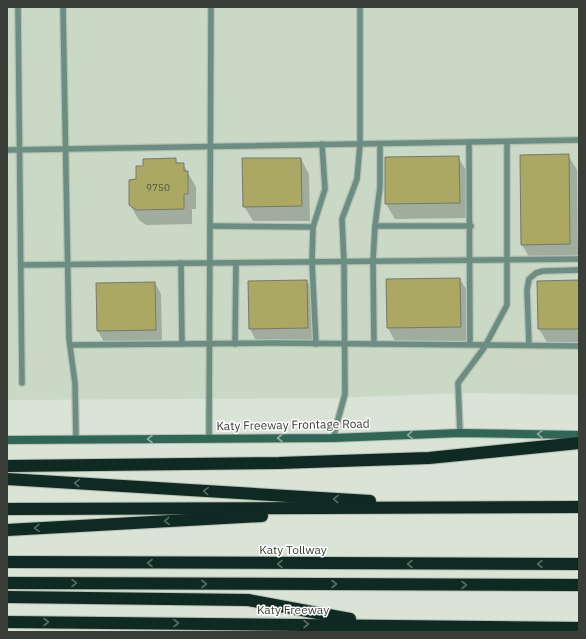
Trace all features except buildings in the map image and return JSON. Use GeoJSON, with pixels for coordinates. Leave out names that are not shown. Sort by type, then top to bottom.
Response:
{"type":"FeatureCollection","features":[{"type":"Feature","properties":{"kind":"highway"},"geometry":{"type":"LineString","coordinates":[[7,466],[279,463],[429,458],[579,443]]}},
{"type":"Feature","properties":{"kind":"highway"},"geometry":{"type":"LineString","coordinates":[[7,479],[487,508]]}},
{"type":"Feature","properties":{"kind":"highway"},"geometry":{"type":"LineString","coordinates":[[7,509],[579,507]]}},
{"type":"Feature","properties":{"kind":"highway"},"geometry":{"type":"LineString","coordinates":[[7,530],[415,508]]}},
{"type":"Feature","properties":{"kind":"highway","name":"Katy Tollway"},"geometry":{"type":"LineString","coordinates":[[7,562],[579,564]]}},
{"type":"Feature","properties":{"kind":"highway"},"geometry":{"type":"LineString","coordinates":[[7,583],[579,585]]}},
{"type":"Feature","properties":{"kind":"highway"},"geometry":{"type":"LineString","coordinates":[[7,597],[248,600],[380,625]]}},
{"type":"Feature","properties":{"kind":"highway","name":"Katy Freeway"},"geometry":{"type":"LineString","coordinates":[[7,622],[579,628]]}},
{"type":"Feature","properties":{"kind":"main road","name":"Katy Freeway Frontage Road"},"geometry":{"type":"LineString","coordinates":[[7,440],[333,438],[460,433],[579,435]]}},
{"type":"Feature","properties":{"kind":"lane"},"geometry":{"type":"LineString","coordinates":[[18,7],[22,384]]}},
{"type":"Feature","properties":{"kind":"lane"},"geometry":{"type":"LineString","coordinates":[[63,7],[70,345],[75,384],[76,439]]}},
{"type":"Feature","properties":{"kind":"lane"},"geometry":{"type":"LineString","coordinates":[[209,438],[208,344],[210,263],[211,7]]}},
{"type":"Feature","properties":{"kind":"lane"},"geometry":{"type":"LineString","coordinates":[[333,438],[345,394],[344,262],[342,219],[357,179],[360,144],[360,7]]}},
{"type":"Feature","properties":{"kind":"lane"},"geometry":{"type":"LineString","coordinates":[[7,150],[579,140]]}},
{"type":"Feature","properties":{"kind":"lane"},"geometry":{"type":"LineString","coordinates":[[469,142],[471,226],[470,344]]}},
{"type":"Feature","properties":{"kind":"lane"},"geometry":{"type":"LineString","coordinates":[[460,433],[458,383],[486,344],[507,306],[507,142]]}},
{"type":"Feature","properties":{"kind":"lane"},"geometry":{"type":"LineString","coordinates":[[316,344],[312,227],[325,190],[322,144]]}},
{"type":"Feature","properties":{"kind":"lane"},"geometry":{"type":"LineString","coordinates":[[374,344],[373,262],[376,214],[380,187],[380,144]]}},
{"type":"Feature","properties":{"kind":"lane"},"geometry":{"type":"LineString","coordinates":[[210,226],[312,227]]}},
{"type":"Feature","properties":{"kind":"lane"},"geometry":{"type":"LineString","coordinates":[[375,226],[471,226]]}},
{"type":"Feature","properties":{"kind":"lane"},"geometry":{"type":"LineString","coordinates":[[21,265],[579,259]]}},
{"type":"Feature","properties":{"kind":"lane"},"geometry":{"type":"LineString","coordinates":[[181,263],[182,344]]}},
{"type":"Feature","properties":{"kind":"lane"},"geometry":{"type":"LineString","coordinates":[[235,344],[236,263]]}},
{"type":"Feature","properties":{"kind":"lane"},"geometry":{"type":"LineString","coordinates":[[529,345],[527,283],[529,279],[536,273],[543,271],[579,270]]}},
{"type":"Feature","properties":{"kind":"lane"},"geometry":{"type":"LineString","coordinates":[[70,345],[486,344],[579,346]]}},
{"type":"Feature","properties":{"kind":"shaded area"},"geometry":{"type":"Polygon","coordinates":[[[7,7],[579,7],[579,395],[460,393],[332,398],[7,400],[7,7]]]}}]}
